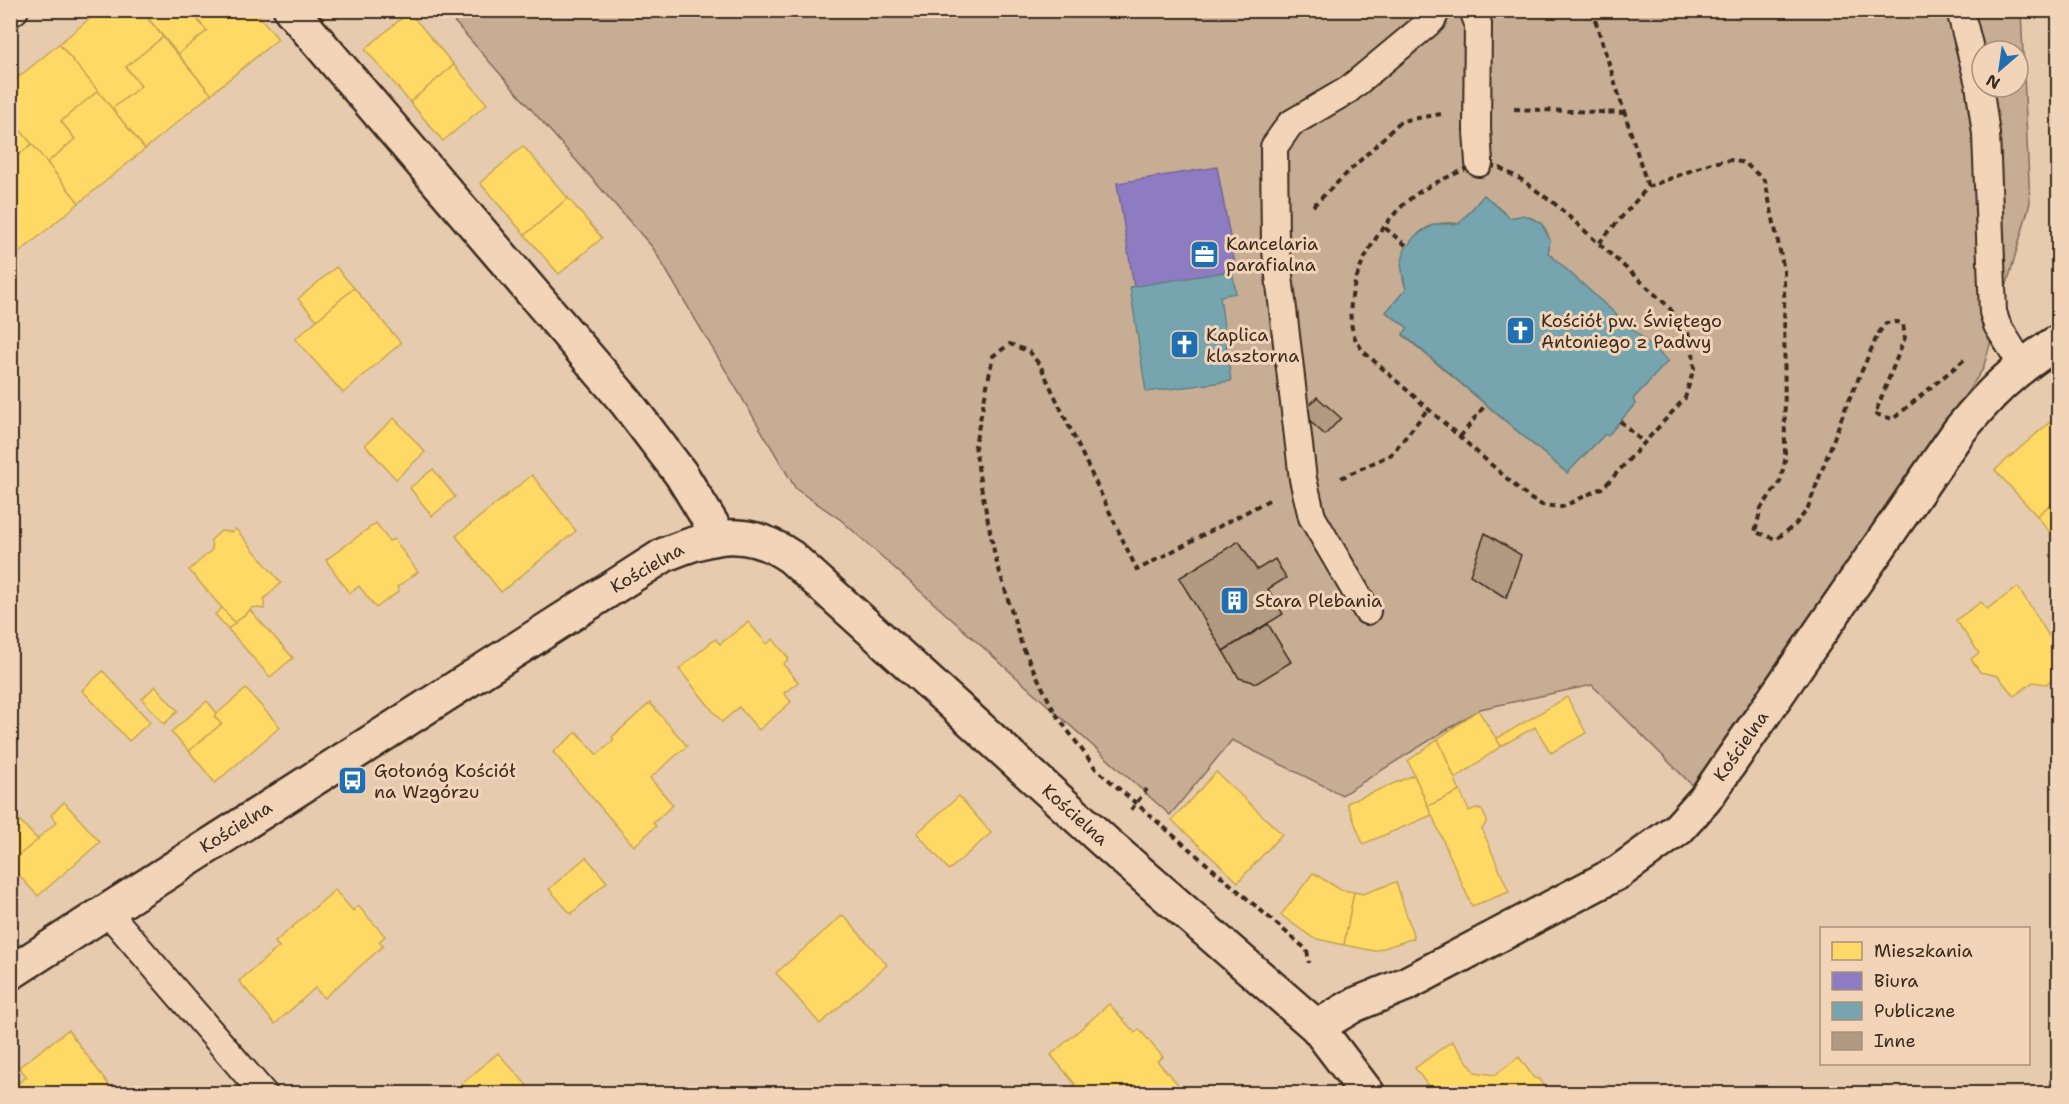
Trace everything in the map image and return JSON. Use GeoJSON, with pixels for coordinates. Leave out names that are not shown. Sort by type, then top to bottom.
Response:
{"type":"FeatureCollection","features":[{"type":"Feature","properties":{"kind":"street"},"geometry":{"type":"LineString","coordinates":[[291,10],[626,402],[681,474],[719,536]]}},
{"type":"Feature","properties":{"kind":"street","name":"Kościelna"},"geometry":{"type":"LineString","coordinates":[[1317,1027],[1354,1005],[1406,984],[1619,872],[1678,829],[1705,799],[1959,431],[1996,387],[2022,365],[2058,342]]}},
{"type":"Feature","properties":{"kind":"street","name":"Kościelna"},"geometry":{"type":"LineString","coordinates":[[10,973],[664,555],[694,542],[719,536],[756,539],[774,545],[791,557],[1106,843],[1317,1027],[1368,1094]]}},
{"type":"Feature","properties":{"kind":"lane"},"geometry":{"type":"LineString","coordinates":[[10,14],[15,10]]}},
{"type":"Feature","properties":{"kind":"lane"},"geometry":{"type":"LineString","coordinates":[[1367,611],[1312,517],[1303,479],[1275,242],[1274,147],[1290,124],[1347,90],[1432,20],[1437,10]]}},
{"type":"Feature","properties":{"kind":"lane"},"geometry":{"type":"LineString","coordinates":[[1473,10],[1478,24],[1479,163]]}},
{"type":"Feature","properties":{"kind":"lane"},"geometry":{"type":"LineString","coordinates":[[1960,10],[1977,74],[1985,125],[1994,312],[1997,325],[2022,365]]}},
{"type":"Feature","properties":{"kind":"lane"},"geometry":{"type":"LineString","coordinates":[[106,910],[264,1094]]}},
{"type":"Feature","properties":{"kind":"path"},"geometry":{"type":"LineString","coordinates":[[1592,10],[1648,187]]}},
{"type":"Feature","properties":{"kind":"path"},"geometry":{"type":"LineString","coordinates":[[1275,242],[1401,122],[1477,108],[1624,112]]}},
{"type":"Feature","properties":{"kind":"path"},"geometry":{"type":"LineString","coordinates":[[1599,243],[1648,187],[1712,163],[1730,160],[1745,163],[1765,181],[1784,270],[1785,461],[1780,482],[1761,508],[1755,531],[1765,537],[1776,539],[1795,525],[1807,510],[1845,408],[1878,334],[1886,323],[1898,322],[1905,331],[1905,337],[1875,414],[1888,420],[1893,419],[1971,354]]}},
{"type":"Feature","properties":{"kind":"path"},"geometry":{"type":"LineString","coordinates":[[1479,163],[1500,168],[1522,180],[1555,204],[1674,312],[1688,333],[1693,349],[1693,374],[1685,398],[1604,488],[1562,507],[1542,505],[1529,498],[1365,353],[1355,338],[1352,322],[1352,290],[1366,254],[1401,208],[1420,192],[1479,163]]}},
{"type":"Feature","properties":{"kind":"path"},"geometry":{"type":"LineString","coordinates":[[1385,228],[1407,246]]}},
{"type":"Feature","properties":{"kind":"path"},"geometry":{"type":"LineString","coordinates":[[1147,789],[1137,803],[1095,769],[1055,713],[1022,646],[995,556],[975,445],[993,356],[1010,344],[1030,352],[1041,367],[1137,570],[1303,479]]}},
{"type":"Feature","properties":{"kind":"path"},"geometry":{"type":"LineString","coordinates":[[1460,437],[1486,404]]}},
{"type":"Feature","properties":{"kind":"path"},"geometry":{"type":"LineString","coordinates":[[1336,481],[1392,454],[1428,409]]}},
{"type":"Feature","properties":{"kind":"path"},"geometry":{"type":"LineString","coordinates":[[1620,421],[1644,443]]}},
{"type":"Feature","properties":{"kind":"shaded area"},"geometry":{"type":"Polygon","coordinates":[[[445,11],[2021,11],[2022,39],[1970,39],[1970,99],[2025,99],[2030,203],[1983,369],[1727,744],[1700,793],[1592,685],[1480,709],[1342,795],[1232,740],[1170,815],[841,520],[796,489],[653,248],[445,11]],[[1484,195],[1459,224],[1445,223],[1421,231],[1406,250],[1403,275],[1406,289],[1386,312],[1408,328],[1403,335],[1567,473],[1605,434],[1608,435],[1635,404],[1633,399],[1667,361],[1548,253],[1548,236],[1541,224],[1527,217],[1510,218],[1484,195]]]}},
{"type":"Feature","properties":{"kind":"building: Mieszkania"},"geometry":{"type":"Polygon","coordinates":[[[100,10],[141,10],[163,37],[126,67],[141,86],[112,109],[59,44],[100,10]]]}},
{"type":"Feature","properties":{"kind":"building: Mieszkania"},"geometry":{"type":"Polygon","coordinates":[[[141,10],[194,10],[192,13],[207,31],[178,54],[141,10]]]}},
{"type":"Feature","properties":{"kind":"building: Mieszkania"},"geometry":{"type":"Polygon","coordinates":[[[194,10],[254,10],[278,39],[211,94],[178,54],[207,31],[192,13],[194,10]]]}},
{"type":"Feature","properties":{"kind":"building: Mieszkania"},"geometry":{"type":"Polygon","coordinates":[[[409,12],[454,65],[410,102],[365,49],[409,12]]]}},
{"type":"Feature","properties":{"kind":"building: Mieszkania"},"geometry":{"type":"Polygon","coordinates":[[[163,37],[211,94],[145,149],[112,109],[141,86],[126,67],[163,37]]]}},
{"type":"Feature","properties":{"kind":"building: Mieszkania"},"geometry":{"type":"Polygon","coordinates":[[[59,44],[98,91],[61,121],[75,139],[47,163],[10,118],[10,84],[59,44]]]}},
{"type":"Feature","properties":{"kind":"building: Mieszkania"},"geometry":{"type":"Polygon","coordinates":[[[454,65],[487,104],[443,141],[410,102],[454,65]]]}},
{"type":"Feature","properties":{"kind":"building: Mieszkania"},"geometry":{"type":"Polygon","coordinates":[[[98,91],[145,149],[79,203],[47,163],[75,139],[61,121],[98,91]]]}},
{"type":"Feature","properties":{"kind":"building: Mieszkania"},"geometry":{"type":"Polygon","coordinates":[[[10,118],[32,144],[10,162],[10,118]]]}},
{"type":"Feature","properties":{"kind":"building: Mieszkania"},"geometry":{"type":"Polygon","coordinates":[[[32,144],[79,203],[14,257],[10,252],[10,162],[32,144]]]}},
{"type":"Feature","properties":{"kind":"building: Mieszkania"},"geometry":{"type":"Polygon","coordinates":[[[523,146],[568,198],[525,235],[480,183],[523,146]]]}},
{"type":"Feature","properties":{"kind":"building: Mieszkania"},"geometry":{"type":"Polygon","coordinates":[[[568,198],[602,238],[559,274],[525,235],[568,198]]]}},
{"type":"Feature","properties":{"kind":"building: Mieszkania"},"geometry":{"type":"Polygon","coordinates":[[[336,267],[354,288],[317,320],[298,299],[336,267]]]}},
{"type":"Feature","properties":{"kind":"building: Mieszkania"},"geometry":{"type":"Polygon","coordinates":[[[354,288],[401,343],[343,393],[295,339],[354,288]]]}},
{"type":"Feature","properties":{"kind":"building: Mieszkania"},"geometry":{"type":"Polygon","coordinates":[[[2058,415],[2058,498],[2037,516],[1995,470],[2058,415]]]}},
{"type":"Feature","properties":{"kind":"building: Mieszkania"},"geometry":{"type":"Polygon","coordinates":[[[394,418],[425,452],[396,479],[365,445],[394,418]]]}},
{"type":"Feature","properties":{"kind":"building: Mieszkania"},"geometry":{"type":"Polygon","coordinates":[[[433,469],[455,497],[432,516],[410,488],[433,469]]]}},
{"type":"Feature","properties":{"kind":"building: Mieszkania"},"geometry":{"type":"Polygon","coordinates":[[[532,475],[576,531],[501,592],[456,536],[532,475]]]}},
{"type":"Feature","properties":{"kind":"building: Mieszkania"},"geometry":{"type":"Polygon","coordinates":[[[2058,498],[2058,542],[2037,516],[2058,498]]]}},
{"type":"Feature","properties":{"kind":"building: Mieszkania"},"geometry":{"type":"Polygon","coordinates":[[[376,523],[389,541],[394,539],[418,572],[397,587],[399,591],[376,608],[359,586],[349,593],[326,560],[376,523]]]}},
{"type":"Feature","properties":{"kind":"building: Mieszkania"},"geometry":{"type":"Polygon","coordinates":[[[236,529],[281,583],[264,599],[264,609],[253,607],[235,623],[189,570],[212,550],[211,540],[221,531],[232,532],[236,529]]]}},
{"type":"Feature","properties":{"kind":"building: Mieszkania"},"geometry":{"type":"Polygon","coordinates":[[[2018,587],[2058,650],[2058,675],[2046,684],[2033,682],[2014,696],[1998,676],[1980,672],[1971,659],[1979,653],[1956,620],[1981,602],[1987,609],[2018,587]]]}},
{"type":"Feature","properties":{"kind":"building: Mieszkania"},"geometry":{"type":"Polygon","coordinates":[[[222,608],[235,623],[228,629],[215,614],[222,608]]]}},
{"type":"Feature","properties":{"kind":"building: Mieszkania"},"geometry":{"type":"Polygon","coordinates":[[[250,610],[293,658],[270,677],[228,629],[250,610]]]}},
{"type":"Feature","properties":{"kind":"building: Mieszkania"},"geometry":{"type":"Polygon","coordinates":[[[748,622],[767,644],[773,639],[789,659],[783,664],[798,682],[784,693],[791,702],[759,730],[739,707],[722,722],[679,669],[715,639],[720,644],[748,622]]]}},
{"type":"Feature","properties":{"kind":"building: Mieszkania"},"geometry":{"type":"Polygon","coordinates":[[[103,671],[150,722],[129,741],[82,690],[103,671]]]}},
{"type":"Feature","properties":{"kind":"building: Mieszkania"},"geometry":{"type":"Polygon","coordinates":[[[155,686],[178,711],[164,724],[142,699],[155,686]]]}},
{"type":"Feature","properties":{"kind":"building: Mieszkania"},"geometry":{"type":"Polygon","coordinates":[[[246,689],[280,727],[215,783],[189,751],[221,724],[214,716],[246,689]]]}},
{"type":"Feature","properties":{"kind":"building: Mieszkania"},"geometry":{"type":"Polygon","coordinates":[[[1567,697],[1586,733],[1551,753],[1535,727],[1501,746],[1496,739],[1567,697]]]}},
{"type":"Feature","properties":{"kind":"building: Mieszkania"},"geometry":{"type":"Polygon","coordinates":[[[207,701],[217,713],[214,716],[221,724],[189,751],[171,732],[207,701]]]}},
{"type":"Feature","properties":{"kind":"building: Mieszkania"},"geometry":{"type":"Polygon","coordinates":[[[650,703],[687,746],[650,778],[673,805],[653,823],[656,826],[634,846],[553,752],[577,732],[597,755],[614,740],[612,737],[650,703]]]}},
{"type":"Feature","properties":{"kind":"building: Mieszkania"},"geometry":{"type":"Polygon","coordinates":[[[1478,710],[1501,746],[1455,779],[1438,739],[1478,710]]]}},
{"type":"Feature","properties":{"kind":"building: Mieszkania"},"geometry":{"type":"Polygon","coordinates":[[[1438,739],[1460,791],[1428,806],[1408,761],[1438,739]]]}},
{"type":"Feature","properties":{"kind":"building: Mieszkania"},"geometry":{"type":"Polygon","coordinates":[[[1216,772],[1282,834],[1238,882],[1172,820],[1216,772]]]}},
{"type":"Feature","properties":{"kind":"building: Mieszkania"},"geometry":{"type":"Polygon","coordinates":[[[1414,775],[1432,815],[1363,844],[1347,803],[1414,775]]]}},
{"type":"Feature","properties":{"kind":"building: Mieszkania"},"geometry":{"type":"Polygon","coordinates":[[[1460,791],[1469,811],[1476,808],[1482,810],[1487,821],[1482,829],[1509,892],[1472,906],[1428,806],[1460,791]]]}},
{"type":"Feature","properties":{"kind":"building: Mieszkania"},"geometry":{"type":"Polygon","coordinates":[[[959,796],[991,833],[949,870],[917,833],[959,796]]]}},
{"type":"Feature","properties":{"kind":"building: Mieszkania"},"geometry":{"type":"Polygon","coordinates":[[[64,802],[100,842],[38,896],[10,866],[10,862],[57,822],[51,815],[64,802]]]}},
{"type":"Feature","properties":{"kind":"building: Mieszkania"},"geometry":{"type":"Polygon","coordinates":[[[10,810],[38,840],[10,862],[10,810]]]}},
{"type":"Feature","properties":{"kind":"building: Mieszkania"},"geometry":{"type":"Polygon","coordinates":[[[586,857],[607,882],[571,914],[549,889],[586,857]]]}},
{"type":"Feature","properties":{"kind":"building: Mieszkania"},"geometry":{"type":"Polygon","coordinates":[[[1313,873],[1341,890],[1354,892],[1344,945],[1313,938],[1281,915],[1313,873]]]}},
{"type":"Feature","properties":{"kind":"building: Mieszkania"},"geometry":{"type":"Polygon","coordinates":[[[1396,882],[1414,938],[1375,951],[1344,945],[1354,892],[1363,894],[1396,882]]]}},
{"type":"Feature","properties":{"kind":"building: Mieszkania"},"geometry":{"type":"Polygon","coordinates":[[[335,890],[353,911],[358,906],[385,936],[379,942],[383,946],[324,998],[315,988],[275,1024],[239,981],[279,947],[275,942],[335,890]]]}},
{"type":"Feature","properties":{"kind":"building: Mieszkania"},"geometry":{"type":"Polygon","coordinates":[[[843,915],[887,965],[820,1024],[776,973],[843,915]]]}},
{"type":"Feature","properties":{"kind":"building: Mieszkania"},"geometry":{"type":"Polygon","coordinates":[[[1109,1004],[1135,1033],[1139,1029],[1163,1057],[1157,1061],[1183,1090],[1179,1094],[1072,1094],[1071,1088],[1075,1084],[1051,1055],[1109,1004]]]}},
{"type":"Feature","properties":{"kind":"building: Mieszkania"},"geometry":{"type":"Polygon","coordinates":[[[68,1030],[115,1093],[10,1094],[10,1088],[27,1077],[19,1067],[68,1030]]]}},
{"type":"Feature","properties":{"kind":"building: Mieszkania"},"geometry":{"type":"Polygon","coordinates":[[[1452,1041],[1475,1072],[1495,1075],[1519,1057],[1534,1078],[1540,1079],[1549,1094],[1434,1094],[1415,1068],[1452,1041]]]}},
{"type":"Feature","properties":{"kind":"building: Mieszkania"},"geometry":{"type":"Polygon","coordinates":[[[498,1053],[532,1091],[529,1094],[450,1094],[498,1053]]]}},
{"type":"Feature","properties":{"kind":"building: Biura"},"geometry":{"type":"Polygon","coordinates":[[[1217,167],[1236,270],[1134,287],[1117,183],[1217,167]]]}},
{"type":"Feature","properties":{"kind":"building: Publiczne","name":"Kościół pw. Świętego Antoniego z Padwy"},"geometry":{"type":"Polygon","coordinates":[[[1484,195],[1510,218],[1524,215],[1541,223],[1550,240],[1548,253],[1668,361],[1633,399],[1635,404],[1608,436],[1605,434],[1567,473],[1403,334],[1408,328],[1386,312],[1406,289],[1401,265],[1405,249],[1415,236],[1435,224],[1459,224],[1484,195]]]}},
{"type":"Feature","properties":{"kind":"building: Publiczne"},"geometry":{"type":"Polygon","coordinates":[[[1232,271],[1236,293],[1220,296],[1231,381],[1146,392],[1130,287],[1232,271]]]}},
{"type":"Feature","properties":{"kind":"building: Inne"},"geometry":{"type":"Polygon","coordinates":[[[1317,397],[1341,418],[1325,435],[1302,414],[1317,397]]]}},
{"type":"Feature","properties":{"kind":"building: Inne"},"geometry":{"type":"Polygon","coordinates":[[[1485,533],[1521,555],[1506,598],[1470,575],[1485,533]]]}},
{"type":"Feature","properties":{"kind":"building: Inne","name":"Stara Plebania"},"geometry":{"type":"Polygon","coordinates":[[[1239,541],[1257,570],[1275,559],[1286,578],[1268,589],[1283,614],[1223,651],[1179,578],[1239,541]]]}},
{"type":"Feature","properties":{"kind":"building: Inne"},"geometry":{"type":"Polygon","coordinates":[[[1268,624],[1291,662],[1257,683],[1239,678],[1223,651],[1268,624]]]}},
{"type":"Feature","properties":{"kind":"place","name":"Kancelaria parafialna"},"geometry":{"type":"Point","coordinates":[1205,254]}},
{"type":"Feature","properties":{"kind":"place","name":"Kościół pw. Świętego Antoniego z Padwy"},"geometry":{"type":"Point","coordinates":[1520,331]}},
{"type":"Feature","properties":{"kind":"place","name":"Kaplica klasztorna"},"geometry":{"type":"Point","coordinates":[1185,345]}},
{"type":"Feature","properties":{"kind":"place","name":"Stara Plebania"},"geometry":{"type":"Point","coordinates":[1234,601]}},
{"type":"Feature","properties":{"kind":"place","name":"Gołonóg Kościół na Wzgórzu"},"geometry":{"type":"Point","coordinates":[353,781]}}]}
